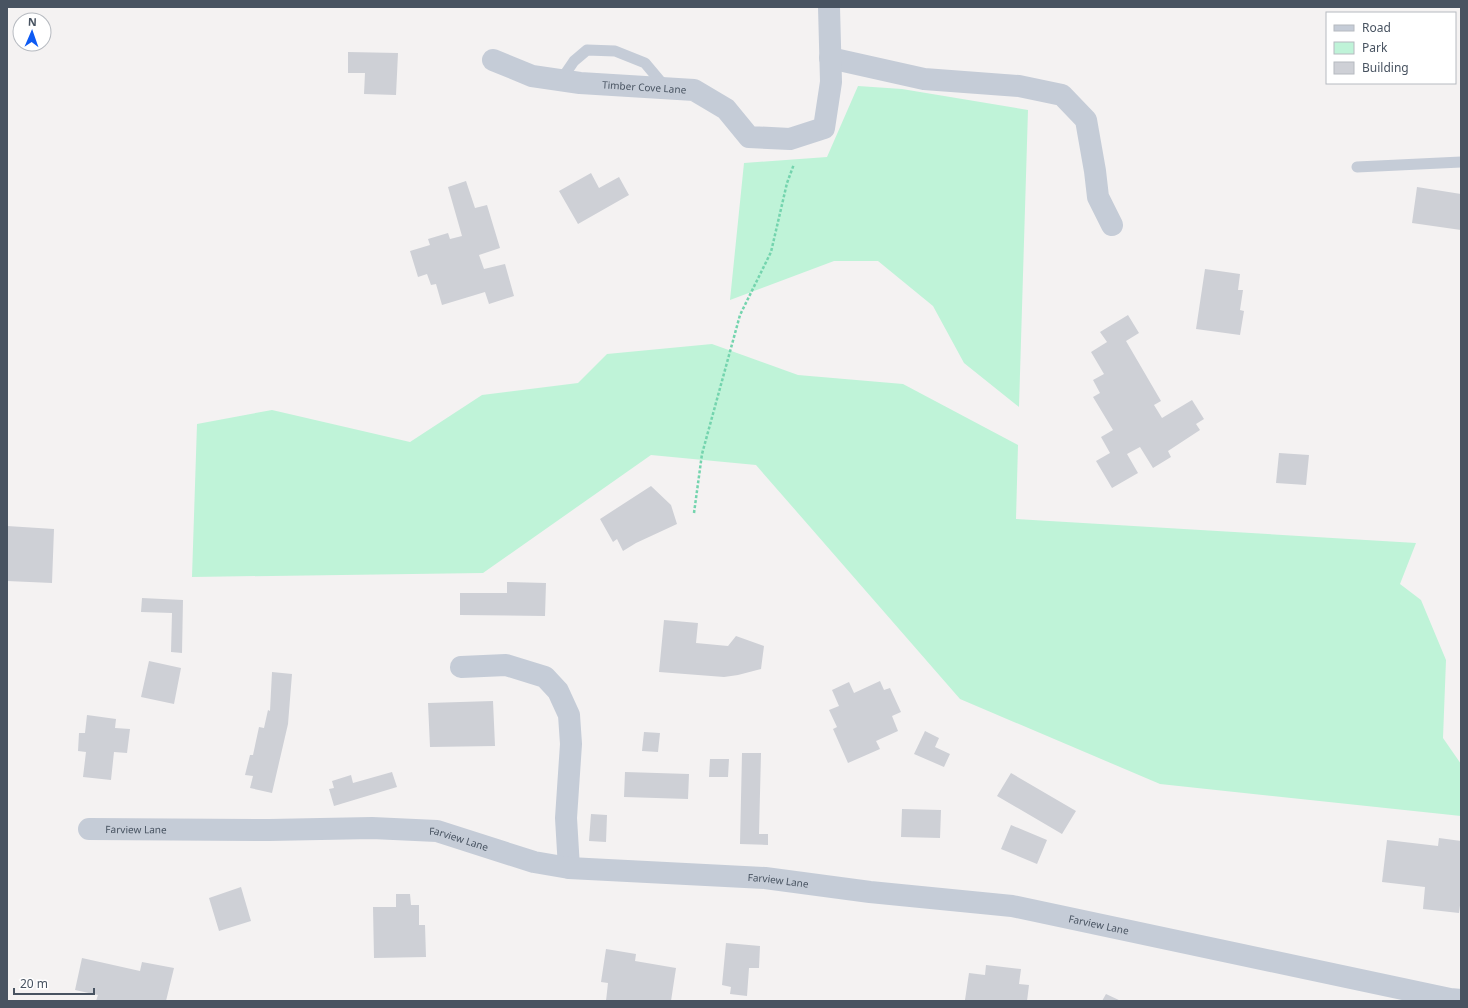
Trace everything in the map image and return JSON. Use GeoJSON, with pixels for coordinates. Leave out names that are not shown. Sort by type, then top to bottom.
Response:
{"type":"FeatureCollection","features":[{"type":"Feature","properties":{"kind":"street","name":"Timber Cove Lane"},"geometry":{"type":"LineString","coordinates":[[493,60],[532,76],[580,83],[694,90],[726,109],[749,137],[790,139],[824,128],[831,82],[829,7]]}},
{"type":"Feature","properties":{"kind":"street"},"geometry":{"type":"LineString","coordinates":[[830,58],[924,79],[1019,86],[1062,94],[1086,120],[1098,197],[1112,225]]}},
{"type":"Feature","properties":{"kind":"street"},"geometry":{"type":"LineString","coordinates":[[461,668],[506,666],[545,677],[558,691],[570,715],[571,744],[566,818],[569,868]]}},
{"type":"Feature","properties":{"kind":"street","name":"Farview Lane"},"geometry":{"type":"LineString","coordinates":[[89,829],[269,830],[372,828],[437,831],[534,862],[569,868],[766,878],[870,892],[1012,906],[1461,1000]]}},
{"type":"Feature","properties":{"kind":"lane"},"geometry":{"type":"LineString","coordinates":[[561,80],[574,61],[587,50],[615,51],[645,63],[666,88]]}},
{"type":"Feature","properties":{"kind":"lane"},"geometry":{"type":"LineString","coordinates":[[1357,167],[1461,162]]}},
{"type":"Feature","properties":{"kind":"path"},"geometry":{"type":"LineString","coordinates":[[694,513],[702,454],[740,315],[772,252],[787,183],[806,134]]}},
{"type":"Feature","properties":{"kind":"green space"},"geometry":{"type":"Polygon","coordinates":[[[858,86],[902,89],[1028,110],[1019,407],[964,363],[933,306],[878,261],[834,261],[730,300],[744,163],[827,157],[858,86]]]}},
{"type":"Feature","properties":{"kind":"green space"},"geometry":{"type":"Polygon","coordinates":[[[712,344],[798,375],[903,384],[1018,445],[1016,519],[1416,543],[1400,584],[1421,600],[1446,660],[1443,738],[1461,764],[1461,816],[1160,784],[960,699],[756,465],[651,455],[483,573],[192,577],[197,424],[272,410],[410,442],[482,395],[578,383],[607,354],[712,344]]]}},
{"type":"Feature","properties":{"kind":"building"},"geometry":{"type":"Polygon","coordinates":[[[348,52],[398,53],[396,95],[364,94],[365,73],[348,73],[348,52]]]}},
{"type":"Feature","properties":{"kind":"building"},"geometry":{"type":"Polygon","coordinates":[[[591,173],[599,188],[619,177],[629,195],[578,224],[559,191],[591,173]]]}},
{"type":"Feature","properties":{"kind":"building"},"geometry":{"type":"Polygon","coordinates":[[[466,181],[475,208],[487,205],[500,248],[479,255],[484,269],[505,264],[514,296],[489,304],[485,292],[442,305],[436,284],[431,285],[427,274],[418,277],[410,251],[430,245],[428,239],[448,233],[450,239],[462,236],[448,187],[466,181]]]}},
{"type":"Feature","properties":{"kind":"building"},"geometry":{"type":"Polygon","coordinates":[[[1417,187],[1461,194],[1461,230],[1412,223],[1417,187]]]}},
{"type":"Feature","properties":{"kind":"building"},"geometry":{"type":"Polygon","coordinates":[[[1205,269],[1240,274],[1238,290],[1243,290],[1240,310],[1244,311],[1240,335],[1196,329],[1205,269]]]}},
{"type":"Feature","properties":{"kind":"building"},"geometry":{"type":"Polygon","coordinates":[[[1128,315],[1139,333],[1126,341],[1161,401],[1154,405],[1162,418],[1192,400],[1204,419],[1196,424],[1200,430],[1168,451],[1171,457],[1153,468],[1140,447],[1127,454],[1138,473],[1112,488],[1096,461],[1110,453],[1101,437],[1113,430],[1093,397],[1100,393],[1093,380],[1104,374],[1091,352],[1107,342],[1100,332],[1128,315]]]}},
{"type":"Feature","properties":{"kind":"building"},"geometry":{"type":"Polygon","coordinates":[[[1279,453],[1309,455],[1306,485],[1276,483],[1279,453]]]}},
{"type":"Feature","properties":{"kind":"building"},"geometry":{"type":"Polygon","coordinates":[[[651,486],[671,505],[677,524],[636,543],[623,551],[617,539],[613,542],[600,519],[651,486]]]}},
{"type":"Feature","properties":{"kind":"building"},"geometry":{"type":"Polygon","coordinates":[[[7,526],[54,529],[52,583],[7,581],[7,526]]]}},
{"type":"Feature","properties":{"kind":"building"},"geometry":{"type":"Polygon","coordinates":[[[507,582],[546,583],[545,616],[460,615],[460,593],[507,593],[507,582]]]}},
{"type":"Feature","properties":{"kind":"building"},"geometry":{"type":"Polygon","coordinates":[[[142,598],[183,600],[182,653],[171,652],[172,613],[141,612],[142,598]]]}},
{"type":"Feature","properties":{"kind":"building"},"geometry":{"type":"Polygon","coordinates":[[[664,620],[698,623],[696,643],[728,646],[736,636],[764,646],[761,669],[724,677],[659,672],[664,620]]]}},
{"type":"Feature","properties":{"kind":"building"},"geometry":{"type":"Polygon","coordinates":[[[149,661],[181,668],[174,704],[141,697],[149,661]]]}},
{"type":"Feature","properties":{"kind":"building"},"geometry":{"type":"Polygon","coordinates":[[[272,672],[292,674],[288,724],[272,793],[250,788],[253,776],[245,775],[250,755],[253,755],[259,727],[264,728],[268,710],[270,711],[272,672]]]}},
{"type":"Feature","properties":{"kind":"building"},"geometry":{"type":"Polygon","coordinates":[[[880,681],[884,690],[890,688],[901,712],[892,716],[898,731],[876,741],[880,749],[848,763],[833,729],[837,727],[829,710],[839,706],[832,690],[849,682],[854,693],[880,681]]]}},
{"type":"Feature","properties":{"kind":"building"},"geometry":{"type":"Polygon","coordinates":[[[493,701],[495,746],[430,747],[428,703],[493,701]]]}},
{"type":"Feature","properties":{"kind":"building"},"geometry":{"type":"Polygon","coordinates":[[[87,715],[116,719],[115,728],[130,729],[127,753],[114,752],[111,780],[83,777],[86,752],[78,751],[79,733],[85,733],[87,715]]]}},
{"type":"Feature","properties":{"kind":"building"},"geometry":{"type":"Polygon","coordinates":[[[925,731],[939,738],[935,747],[950,754],[944,767],[914,754],[925,731]]]}},
{"type":"Feature","properties":{"kind":"building"},"geometry":{"type":"Polygon","coordinates":[[[644,732],[660,733],[658,752],[642,751],[644,732]]]}},
{"type":"Feature","properties":{"kind":"building"},"geometry":{"type":"Polygon","coordinates":[[[742,753],[761,753],[759,834],[768,834],[768,845],[740,844],[742,753]]]}},
{"type":"Feature","properties":{"kind":"building"},"geometry":{"type":"Polygon","coordinates":[[[710,759],[729,759],[728,777],[709,777],[710,759]]]}},
{"type":"Feature","properties":{"kind":"building"},"geometry":{"type":"Polygon","coordinates":[[[392,772],[397,787],[334,806],[329,789],[334,788],[332,781],[351,775],[353,783],[392,772]]]}},
{"type":"Feature","properties":{"kind":"building"},"geometry":{"type":"Polygon","coordinates":[[[625,772],[689,774],[688,799],[624,797],[625,772]]]}},
{"type":"Feature","properties":{"kind":"building"},"geometry":{"type":"Polygon","coordinates":[[[1011,773],[1076,811],[1062,834],[997,796],[1011,773]]]}},
{"type":"Feature","properties":{"kind":"building"},"geometry":{"type":"Polygon","coordinates":[[[902,809],[941,810],[940,838],[901,837],[902,809]]]}},
{"type":"Feature","properties":{"kind":"building"},"geometry":{"type":"Polygon","coordinates":[[[591,814],[607,815],[606,842],[589,841],[591,814]]]}},
{"type":"Feature","properties":{"kind":"building"},"geometry":{"type":"Polygon","coordinates":[[[1011,825],[1047,840],[1037,864],[1001,849],[1011,825]]]}},
{"type":"Feature","properties":{"kind":"building"},"geometry":{"type":"Polygon","coordinates":[[[1439,838],[1461,841],[1461,898],[1459,913],[1423,909],[1425,887],[1382,882],[1387,840],[1438,846],[1439,838]]]}},
{"type":"Feature","properties":{"kind":"building"},"geometry":{"type":"Polygon","coordinates":[[[241,887],[251,921],[219,931],[209,898],[241,887]]]}},
{"type":"Feature","properties":{"kind":"building"},"geometry":{"type":"Polygon","coordinates":[[[396,894],[410,894],[411,905],[419,905],[419,925],[425,925],[426,957],[374,958],[373,907],[396,907],[396,894]]]}},
{"type":"Feature","properties":{"kind":"building"},"geometry":{"type":"Polygon","coordinates":[[[726,943],[760,946],[759,968],[749,968],[747,996],[730,994],[731,987],[722,985],[726,943]]]}},
{"type":"Feature","properties":{"kind":"building"},"geometry":{"type":"Polygon","coordinates":[[[606,949],[636,954],[635,961],[676,968],[671,1001],[606,1001],[608,983],[601,982],[606,949]]]}},
{"type":"Feature","properties":{"kind":"building"},"geometry":{"type":"Polygon","coordinates":[[[82,958],[140,971],[142,962],[174,968],[166,1001],[96,1001],[98,995],[75,990],[82,958]]]}},
{"type":"Feature","properties":{"kind":"building"},"geometry":{"type":"Polygon","coordinates":[[[986,965],[1021,969],[1019,984],[1029,985],[1027,1001],[965,1000],[969,973],[985,975],[986,965]]]}},
{"type":"Feature","properties":{"kind":"building"},"geometry":{"type":"Polygon","coordinates":[[[1106,994],[1121,1001],[1102,1001],[1106,994]]]}}]}
